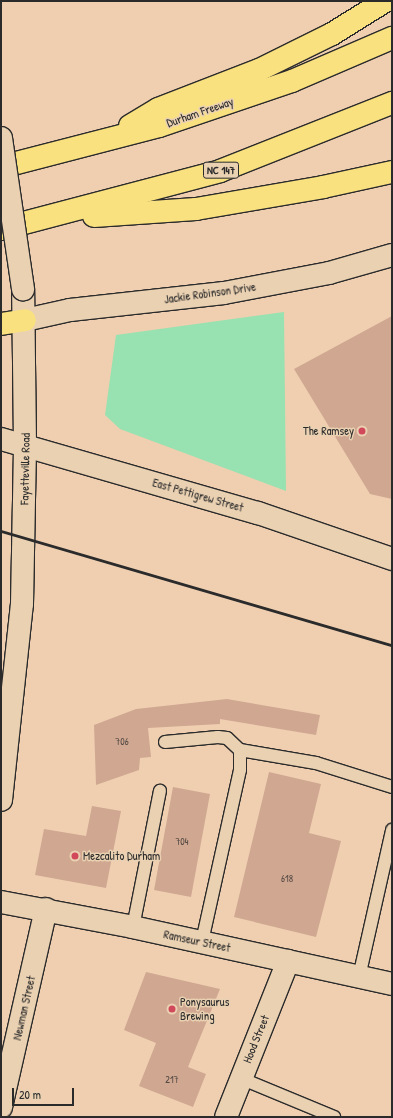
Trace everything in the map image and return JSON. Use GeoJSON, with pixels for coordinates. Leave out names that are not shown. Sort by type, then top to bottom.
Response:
{"type":"FeatureCollection","features":[{"type":"Feature","properties":{"kind":"highway"},"geometry":{"type":"LineString","coordinates":[[100,143],[158,109],[259,70],[319,40],[385,1]]}},
{"type":"Feature","properties":{"kind":"highway","name":"Durham Freeway"},"geometry":{"type":"LineString","coordinates":[[1,167],[100,143],[159,126],[292,81],[392,38]]}},
{"type":"Feature","properties":{"kind":"highway","name":"NC 147"},"geometry":{"type":"LineString","coordinates":[[1,230],[45,220],[220,171],[392,103]]}},
{"type":"Feature","properties":{"kind":"highway"},"geometry":{"type":"LineString","coordinates":[[45,220],[196,209],[323,187],[392,172]]}},
{"type":"Feature","properties":{"kind":"highway"},"geometry":{"type":"LineString","coordinates":[[1,324],[25,320]]}},
{"type":"Feature","properties":{"kind":"street","name":"Fayetteville Road"},"geometry":{"type":"LineString","coordinates":[[1,138],[23,290],[25,320],[25,444],[22,604],[1,800]]}},
{"type":"Feature","properties":{"kind":"street","name":"Jackie Robinson Drive"},"geometry":{"type":"LineString","coordinates":[[25,320],[70,310],[224,293],[329,273],[392,255]]}},
{"type":"Feature","properties":{"kind":"street","name":"East Pettigrew Street"},"geometry":{"type":"LineString","coordinates":[[1,439],[25,444],[258,513],[392,559]]}},
{"type":"Feature","properties":{"kind":"street","name":"Ramseur Street"},"geometry":{"type":"LineString","coordinates":[[1,902],[46,909],[133,927],[392,984]]}},
{"type":"Feature","properties":{"kind":"street","name":"Newman Street"},"geometry":{"type":"LineString","coordinates":[[1,1107],[46,909]]}},
{"type":"Feature","properties":{"kind":"street","name":"Hood Street"},"geometry":{"type":"LineString","coordinates":[[226,1117],[240,1078],[288,960]]}},
{"type":"Feature","properties":{"kind":"lane"},"geometry":{"type":"LineString","coordinates":[[166,742],[218,737],[226,738],[240,750],[316,763],[392,787]]}},
{"type":"Feature","properties":{"kind":"lane"},"geometry":{"type":"LineString","coordinates":[[202,942],[240,770],[240,750]]}},
{"type":"Feature","properties":{"kind":"lane"},"geometry":{"type":"LineString","coordinates":[[133,927],[160,791]]}},
{"type":"Feature","properties":{"kind":"lane"},"geometry":{"type":"LineString","coordinates":[[359,977],[392,830]]}},
{"type":"Feature","properties":{"kind":"lane"},"geometry":{"type":"LineString","coordinates":[[240,1078],[334,1117]]}},
{"type":"Feature","properties":{"kind":"green space"},"geometry":{"type":"Polygon","coordinates":[[[284,312],[286,491],[120,429],[105,415],[116,335],[284,312]]]}},
{"type":"Feature","properties":{"kind":"building","name":"The Ramsey"},"geometry":{"type":"Polygon","coordinates":[[[392,316],[392,499],[370,494],[294,369],[392,316]]]}},
{"type":"Feature","properties":{"kind":"building"},"geometry":{"type":"Polygon","coordinates":[[[227,699],[320,715],[316,735],[220,719],[220,724],[148,728],[151,757],[140,758],[139,770],[96,785],[94,725],[136,709],[227,699]]]}},
{"type":"Feature","properties":{"kind":"building"},"geometry":{"type":"Polygon","coordinates":[[[269,772],[321,784],[309,833],[341,841],[316,937],[234,917],[269,772]]]}},
{"type":"Feature","properties":{"kind":"building"},"geometry":{"type":"Polygon","coordinates":[[[173,787],[210,794],[191,897],[154,890],[173,787]]]}},
{"type":"Feature","properties":{"kind":"building","name":"Mezcalito Durham"},"geometry":{"type":"Polygon","coordinates":[[[92,806],[121,811],[106,888],[35,875],[44,829],[86,836],[92,806]]]}},
{"type":"Feature","properties":{"kind":"building","name":"Ponysaurus Brewing"},"geometry":{"type":"Polygon","coordinates":[[[146,972],[220,989],[188,1067],[206,1074],[193,1107],[139,1086],[156,1043],[124,1030],[146,972]]]}},
{"type":"Feature","properties":{"kind":"railway"},"geometry":{"type":"LineString","coordinates":[[1,531],[392,645]]}},
{"type":"Feature","properties":{"kind":"place","name":"The Ramsey"},"geometry":{"type":"Point","coordinates":[362,431]}},
{"type":"Feature","properties":{"kind":"place","name":"Mezcalito Durham"},"geometry":{"type":"Point","coordinates":[75,856]}},
{"type":"Feature","properties":{"kind":"place","name":"Ponysaurus Brewing"},"geometry":{"type":"Point","coordinates":[172,1009]}}]}
